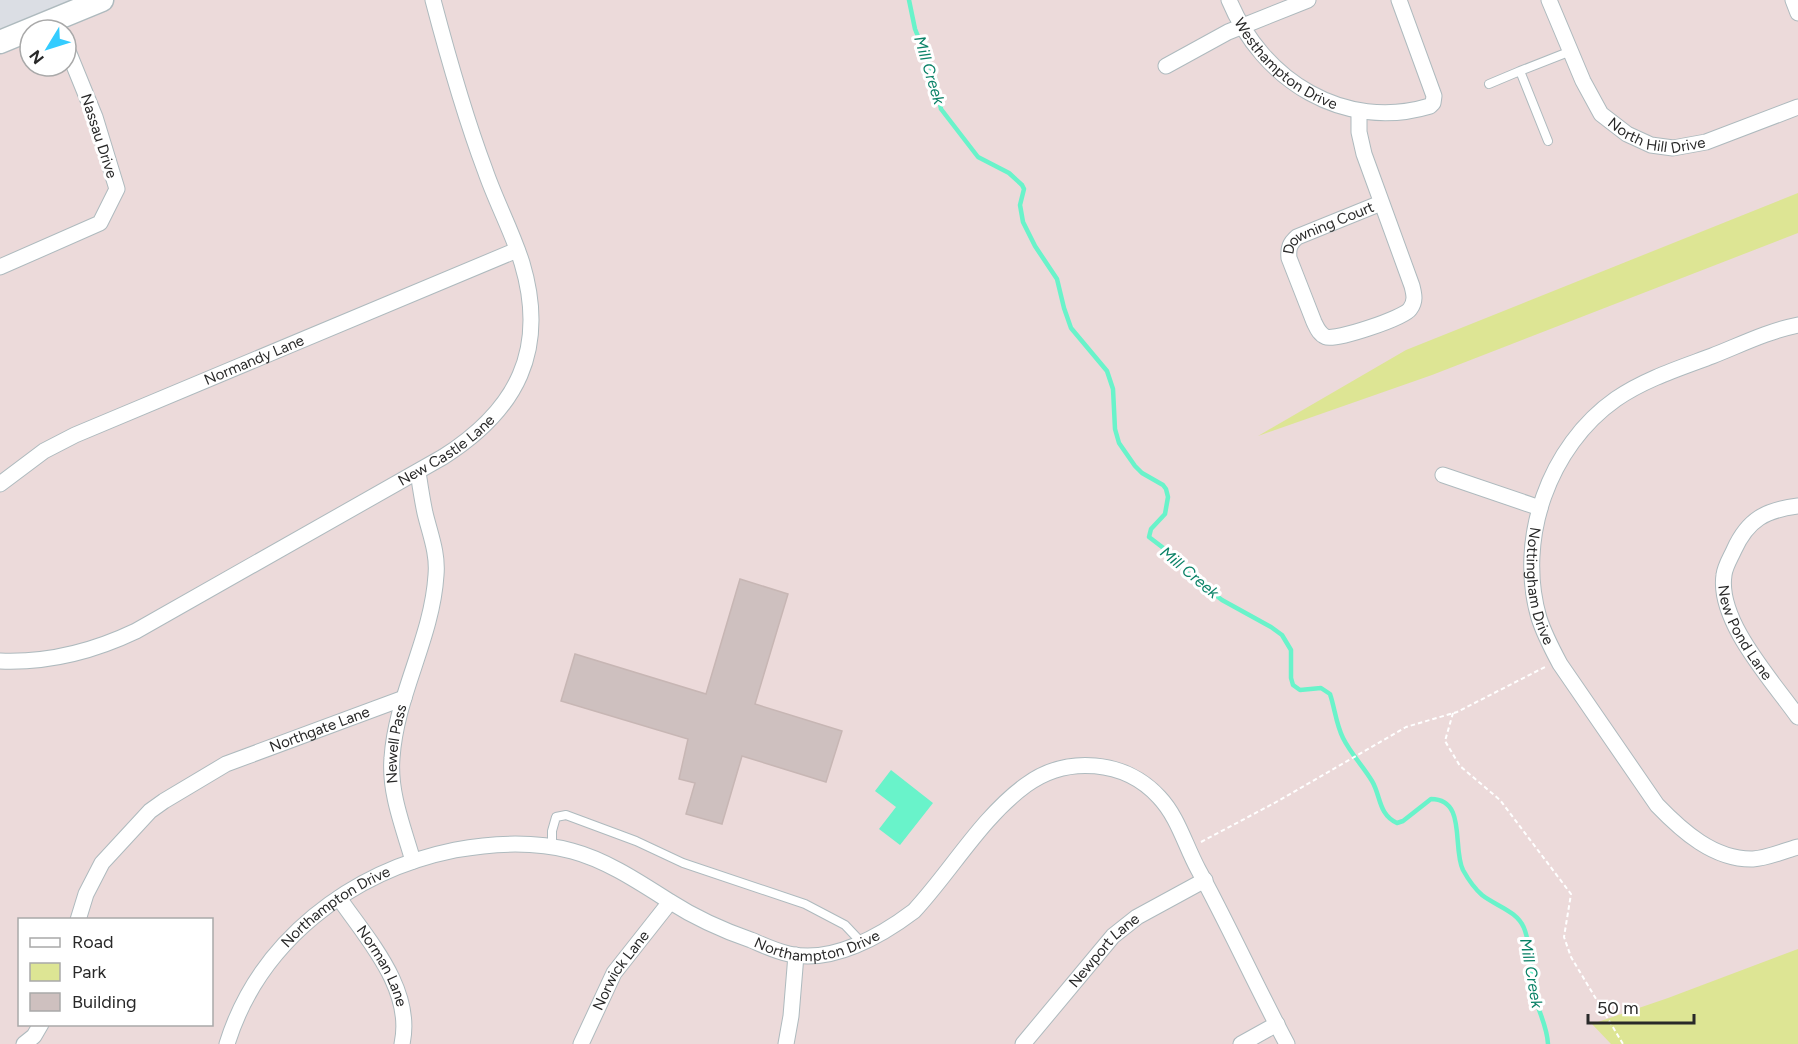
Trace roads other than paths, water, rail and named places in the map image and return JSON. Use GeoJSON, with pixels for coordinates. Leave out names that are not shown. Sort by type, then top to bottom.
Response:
{"type":"FeatureCollection","features":[{"type":"Feature","properties":{"kind":"main road"},"geometry":{"type":"LineString","coordinates":[[70,18],[102,0]]}},
{"type":"Feature","properties":{"kind":"main road"},"geometry":{"type":"LineString","coordinates":[[0,42],[18,37]]}},
{"type":"Feature","properties":{"kind":"street","name":"New Castle Lane"},"geometry":{"type":"LineString","coordinates":[[0,661],[52,659],[94,649],[155,621],[460,447],[489,422],[513,391],[522,373],[530,335],[531,315],[526,279],[467,120],[432,0]]}},
{"type":"Feature","properties":{"kind":"street","name":"Westhampton Drive"},"geometry":{"type":"LineString","coordinates":[[1229,0],[1241,26],[1258,51],[1296,86],[1359,111],[1399,113],[1418,110],[1433,103],[1434,96],[1399,0]]}},
{"type":"Feature","properties":{"kind":"street"},"geometry":{"type":"LineString","coordinates":[[1166,66],[1241,26],[1308,0]]}},
{"type":"Feature","properties":{"kind":"street","name":"North Hill Drive"},"geometry":{"type":"LineString","coordinates":[[1549,0],[1583,81],[1601,114],[1627,134],[1651,145],[1673,148],[1706,142],[1798,107]]}},
{"type":"Feature","properties":{"kind":"street"},"geometry":{"type":"LineString","coordinates":[[1793,0],[1798,13]]}},
{"type":"Feature","properties":{"kind":"street","name":"Nassau Drive"},"geometry":{"type":"LineString","coordinates":[[0,267],[100,223],[117,189],[96,117],[78,74]]}},
{"type":"Feature","properties":{"kind":"street","name":"Downing Court"},"geometry":{"type":"LineString","coordinates":[[1359,111],[1361,143],[1412,286],[1414,300],[1407,313],[1396,318],[1342,336],[1324,337],[1314,322],[1288,250],[1297,237],[1381,203]]}},
{"type":"Feature","properties":{"kind":"street","name":"Normandy Lane"},"geometry":{"type":"LineString","coordinates":[[0,484],[44,451],[75,435],[516,250]]}},
{"type":"Feature","properties":{"kind":"street","name":"Nottingham Drive"},"geometry":{"type":"LineString","coordinates":[[1798,325],[1765,334],[1658,377],[1618,398],[1591,420],[1570,445],[1549,484],[1540,508],[1532,548],[1534,594],[1539,618],[1548,642],[1657,805],[1672,821],[1707,847],[1725,856],[1753,859],[1798,847]]}},
{"type":"Feature","properties":{"kind":"street"},"geometry":{"type":"LineString","coordinates":[[404,698],[423,641],[436,575],[435,548],[418,472]]}},
{"type":"Feature","properties":{"kind":"street"},"geometry":{"type":"LineString","coordinates":[[1443,475],[1540,508]]}},
{"type":"Feature","properties":{"kind":"street","name":"New Pond Lane"},"geometry":{"type":"LineString","coordinates":[[1798,506],[1779,509],[1755,519],[1738,540],[1724,573],[1724,599],[1735,629],[1798,717]]}},
{"type":"Feature","properties":{"kind":"street","name":"Newell Pass"},"geometry":{"type":"LineString","coordinates":[[404,698],[394,742],[392,774],[400,816],[413,861]]}},
{"type":"Feature","properties":{"kind":"street","name":"Northgate Lane"},"geometry":{"type":"LineString","coordinates":[[79,918],[86,894],[102,862],[150,811],[164,801],[226,765],[404,698]]}},
{"type":"Feature","properties":{"kind":"street","name":"Northampton Drive"},"geometry":{"type":"LineString","coordinates":[[227,1044],[238,1012],[261,974],[275,955],[307,922],[339,898],[374,878],[413,861],[447,852],[490,845],[532,844],[573,851],[641,883],[702,920],[738,936],[774,950],[796,955],[826,954],[862,943],[898,923],[914,911],[1012,796],[1028,783],[1046,773],[1066,767],[1087,765],[1107,767],[1127,773],[1144,783],[1172,814],[1287,1044]]}},
{"type":"Feature","properties":{"kind":"street","name":"Newport Lane"},"geometry":{"type":"LineString","coordinates":[[1023,1044],[1113,936],[1137,917],[1204,880]]}},
{"type":"Feature","properties":{"kind":"street","name":"Norman Lane"},"geometry":{"type":"LineString","coordinates":[[339,898],[391,978],[402,1013],[402,1044]]}},
{"type":"Feature","properties":{"kind":"street","name":"Norwick Lane"},"geometry":{"type":"LineString","coordinates":[[580,1044],[614,973],[670,902]]}},
{"type":"Feature","properties":{"kind":"street"},"geometry":{"type":"LineString","coordinates":[[786,1044],[791,1016],[796,955]]}},
{"type":"Feature","properties":{"kind":"street"},"geometry":{"type":"LineString","coordinates":[[1242,1044],[1277,1024]]}},
{"type":"Feature","properties":{"kind":"street"},"geometry":{"type":"LineString","coordinates":[[24,1044],[34,1036],[39,1026]]}},
{"type":"Feature","properties":{"kind":"lane"},"geometry":{"type":"LineString","coordinates":[[1489,84],[1571,51]]}},
{"type":"Feature","properties":{"kind":"lane"},"geometry":{"type":"LineString","coordinates":[[1520,71],[1548,141]]}},
{"type":"Feature","properties":{"kind":"lane"},"geometry":{"type":"LineString","coordinates":[[552,847],[552,831],[556,817],[566,815],[636,841],[683,863],[805,904],[845,926],[862,943]]}},
{"type":"Feature","properties":{"kind":"waterway","name":"Mill Creek"},"geometry":{"type":"LineString","coordinates":[[909,0],[915,29],[935,78],[941,109],[978,157],[1009,173],[1022,185],[1024,189],[1020,205],[1023,222],[1035,246],[1057,279],[1071,328],[1107,371],[1113,389],[1115,429],[1119,443],[1142,473],[1166,489],[1168,497],[1165,514],[1151,529],[1149,537],[1166,550],[1187,573],[1222,600],[1282,635],[1291,650],[1293,685],[1300,690],[1321,688],[1330,694],[1343,738],[1372,781],[1386,815],[1397,823],[1403,821],[1431,799],[1442,801],[1450,807],[1456,826],[1460,861],[1467,877],[1482,895],[1511,913],[1524,928],[1534,992],[1548,1044]]}}]}
